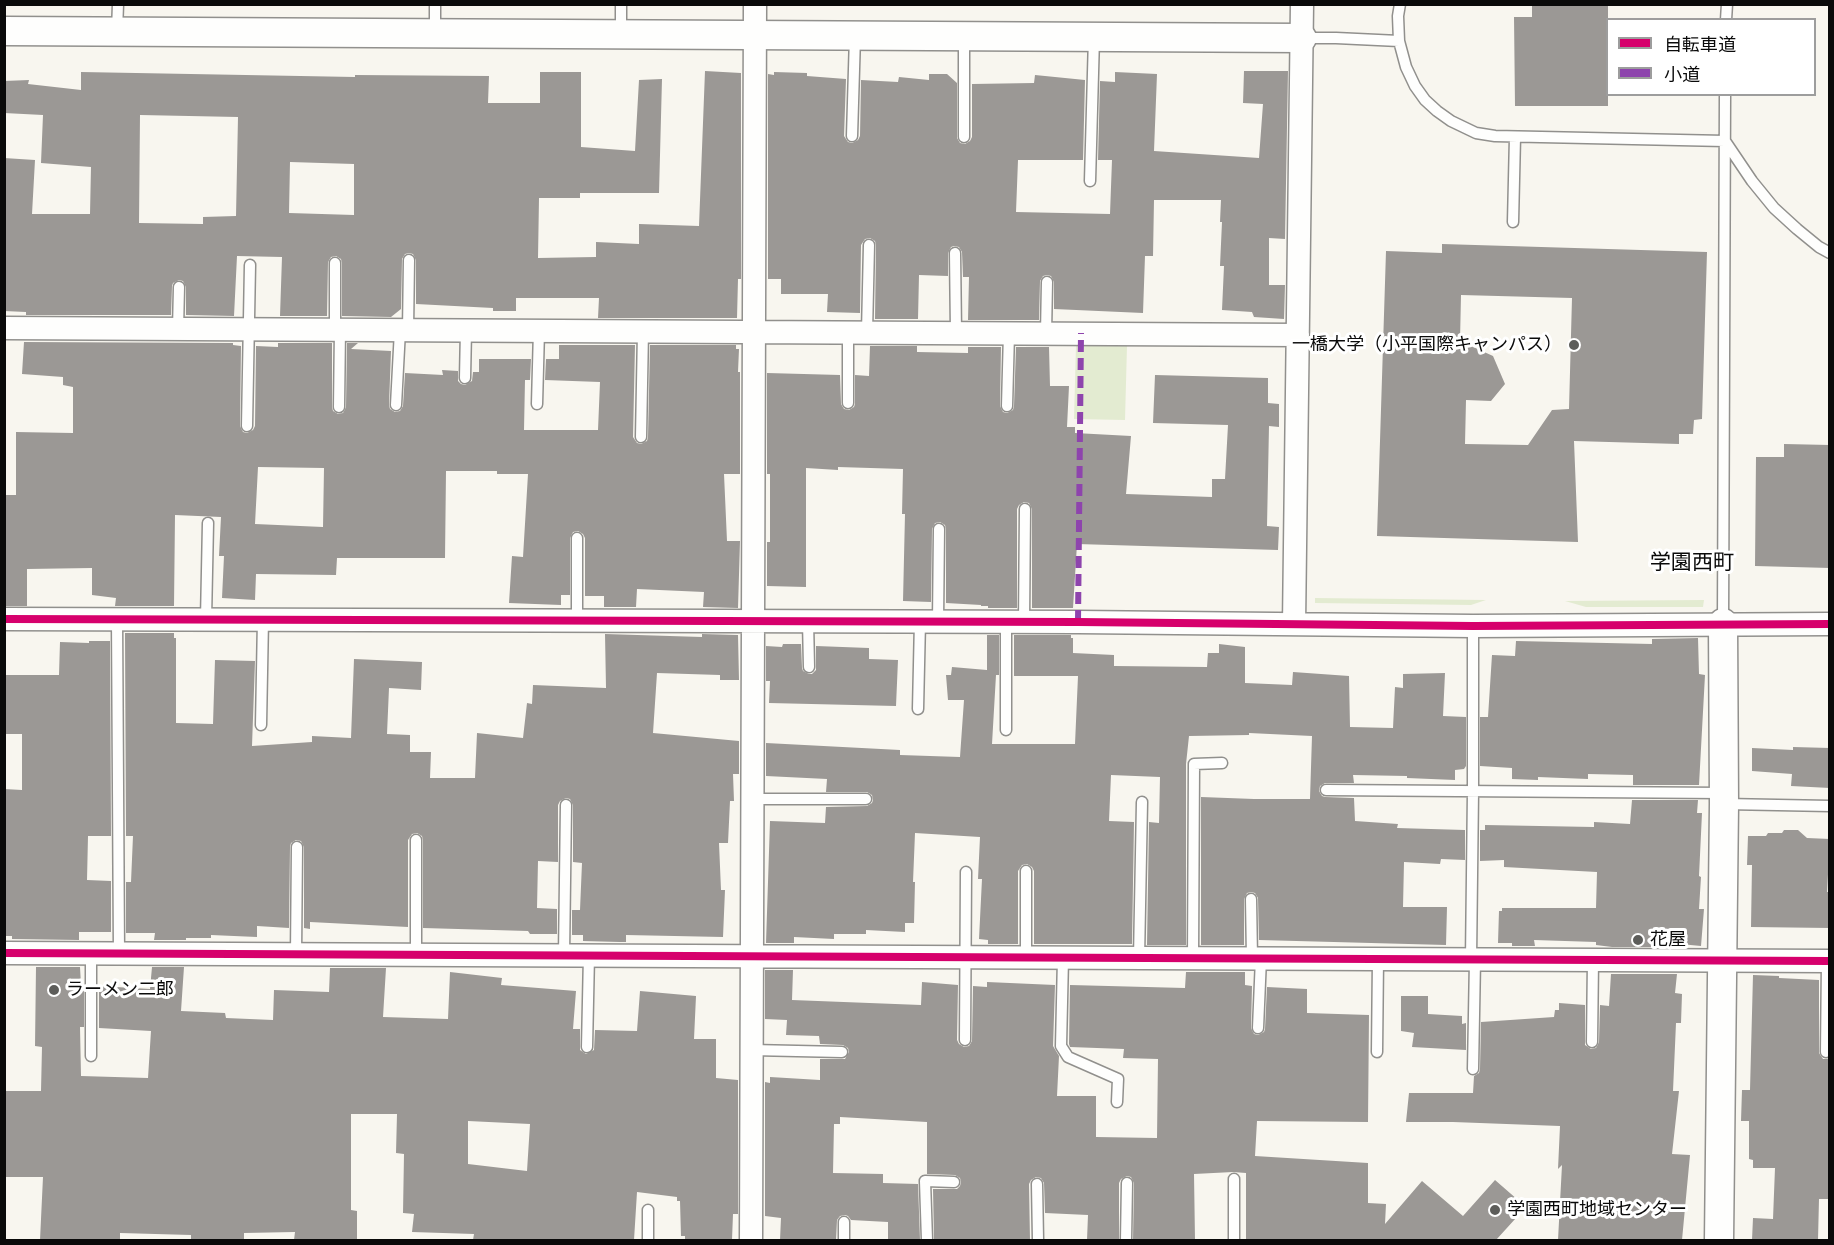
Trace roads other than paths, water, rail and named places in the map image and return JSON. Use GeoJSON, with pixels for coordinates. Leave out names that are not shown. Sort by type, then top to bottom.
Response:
{"type":"FeatureCollection","features":[{"type":"Feature","properties":{"kind":"street"},"geometry":{"type":"LineString","coordinates":[[751,1240],[755,4]]}},
{"type":"Feature","properties":{"kind":"street"},"geometry":{"type":"LineString","coordinates":[[1294,624],[1302,4]]}},
{"type":"Feature","properties":{"kind":"street"},"geometry":{"type":"LineString","coordinates":[[4,31],[118,18],[435,33],[1302,38]]}},
{"type":"Feature","properties":{"kind":"street"},"geometry":{"type":"LineString","coordinates":[[4,328],[1298,334]]}},
{"type":"Feature","properties":{"kind":"street"},"geometry":{"type":"LineString","coordinates":[[4,619],[929,621],[1473,626],[1830,624]]}},
{"type":"Feature","properties":{"kind":"street"},"geometry":{"type":"LineString","coordinates":[[1719,1240],[1724,799],[1723,623]]}},
{"type":"Feature","properties":{"kind":"street"},"geometry":{"type":"LineString","coordinates":[[4,953],[1828,961]]}},
{"type":"Feature","properties":{"kind":"lane"},"geometry":{"type":"LineString","coordinates":[[435,4],[435,33]]}},
{"type":"Feature","properties":{"kind":"lane"},"geometry":{"type":"LineString","coordinates":[[621,4],[621,35]]}},
{"type":"Feature","properties":{"kind":"lane"},"geometry":{"type":"LineString","coordinates":[[1400,4],[1399,41],[1406,67],[1415,86],[1437,111],[1463,128],[1476,133],[1515,137],[1725,141]]}},
{"type":"Feature","properties":{"kind":"lane"},"geometry":{"type":"LineString","coordinates":[[852,136],[855,36]]}},
{"type":"Feature","properties":{"kind":"lane"},"geometry":{"type":"LineString","coordinates":[[964,36],[964,137]]}},
{"type":"Feature","properties":{"kind":"lane"},"geometry":{"type":"LineString","coordinates":[[1090,181],[1094,37]]}},
{"type":"Feature","properties":{"kind":"lane"},"geometry":{"type":"LineString","coordinates":[[1302,38],[1399,41]]}},
{"type":"Feature","properties":{"kind":"lane"},"geometry":{"type":"LineString","coordinates":[[1723,623],[1725,96]]}},
{"type":"Feature","properties":{"kind":"lane"},"geometry":{"type":"LineString","coordinates":[[1514,222],[1515,137]]}},
{"type":"Feature","properties":{"kind":"lane"},"geometry":{"type":"LineString","coordinates":[[1725,141],[1752,181],[1774,208],[1819,247],[1830,253]]}},
{"type":"Feature","properties":{"kind":"lane"},"geometry":{"type":"LineString","coordinates":[[848,404],[869,245]]}},
{"type":"Feature","properties":{"kind":"lane"},"geometry":{"type":"LineString","coordinates":[[955,253],[956,332]]}},
{"type":"Feature","properties":{"kind":"lane"},"geometry":{"type":"LineString","coordinates":[[396,405],[409,260]]}},
{"type":"Feature","properties":{"kind":"lane"},"geometry":{"type":"LineString","coordinates":[[335,263],[339,407]]}},
{"type":"Feature","properties":{"kind":"lane"},"geometry":{"type":"LineString","coordinates":[[247,426],[250,265]]}},
{"type":"Feature","properties":{"kind":"lane"},"geometry":{"type":"LineString","coordinates":[[1046,333],[1047,282]]}},
{"type":"Feature","properties":{"kind":"lane"},"geometry":{"type":"LineString","coordinates":[[178,329],[179,287]]}},
{"type":"Feature","properties":{"kind":"lane"},"geometry":{"type":"LineString","coordinates":[[465,378],[466,330]]}},
{"type":"Feature","properties":{"kind":"lane"},"geometry":{"type":"LineString","coordinates":[[537,404],[539,330]]}},
{"type":"Feature","properties":{"kind":"lane"},"geometry":{"type":"LineString","coordinates":[[640,437],[643,331]]}},
{"type":"Feature","properties":{"kind":"lane"},"geometry":{"type":"LineString","coordinates":[[1007,406],[1009,333]]}},
{"type":"Feature","properties":{"kind":"lane"},"geometry":{"type":"LineString","coordinates":[[1006,730],[1025,508]]}},
{"type":"Feature","properties":{"kind":"lane"},"geometry":{"type":"LineString","coordinates":[[206,619],[208,523]]}},
{"type":"Feature","properties":{"kind":"lane"},"geometry":{"type":"LineString","coordinates":[[918,709],[939,529]]}},
{"type":"Feature","properties":{"kind":"lane"},"geometry":{"type":"LineString","coordinates":[[577,538],[577,620]]}},
{"type":"Feature","properties":{"kind":"lane"},"geometry":{"type":"LineString","coordinates":[[117,619],[119,954]]}},
{"type":"Feature","properties":{"kind":"lane"},"geometry":{"type":"LineString","coordinates":[[261,725],[263,619]]}},
{"type":"Feature","properties":{"kind":"lane"},"geometry":{"type":"LineString","coordinates":[[808,621],[809,667]]}},
{"type":"Feature","properties":{"kind":"lane"},"geometry":{"type":"LineString","coordinates":[[1473,626],[1473,1069]]}},
{"type":"Feature","properties":{"kind":"lane"},"geometry":{"type":"LineString","coordinates":[[1193,958],[1194,764],[1222,763]]}},
{"type":"Feature","properties":{"kind":"lane"},"geometry":{"type":"LineString","coordinates":[[1326,790],[1473,791],[1724,799],[1830,806]]}},
{"type":"Feature","properties":{"kind":"lane"},"geometry":{"type":"LineString","coordinates":[[753,799],[866,799]]}},
{"type":"Feature","properties":{"kind":"lane"},"geometry":{"type":"LineString","coordinates":[[1139,958],[1142,802]]}},
{"type":"Feature","properties":{"kind":"lane"},"geometry":{"type":"LineString","coordinates":[[564,956],[566,805]]}},
{"type":"Feature","properties":{"kind":"lane"},"geometry":{"type":"LineString","coordinates":[[416,840],[416,955]]}},
{"type":"Feature","properties":{"kind":"lane"},"geometry":{"type":"LineString","coordinates":[[296,954],[297,847]]}},
{"type":"Feature","properties":{"kind":"lane"},"geometry":{"type":"LineString","coordinates":[[1026,871],[1026,957]]}},
{"type":"Feature","properties":{"kind":"lane"},"geometry":{"type":"LineString","coordinates":[[965,1040],[966,872]]}},
{"type":"Feature","properties":{"kind":"lane"},"geometry":{"type":"LineString","coordinates":[[1251,898],[1258,1028]]}},
{"type":"Feature","properties":{"kind":"lane"},"geometry":{"type":"LineString","coordinates":[[91,954],[91,1056]]}},
{"type":"Feature","properties":{"kind":"lane"},"geometry":{"type":"LineString","coordinates":[[587,1047],[589,955]]}},
{"type":"Feature","properties":{"kind":"lane"},"geometry":{"type":"LineString","coordinates":[[1064,958],[1061,1046],[1068,1057],[1118,1079],[1117,1102]]}},
{"type":"Feature","properties":{"kind":"lane"},"geometry":{"type":"LineString","coordinates":[[1377,1052],[1378,959]]}},
{"type":"Feature","properties":{"kind":"lane"},"geometry":{"type":"LineString","coordinates":[[1592,1042],[1593,960]]}},
{"type":"Feature","properties":{"kind":"lane"},"geometry":{"type":"LineString","coordinates":[[1826,1052],[1828,961]]}},
{"type":"Feature","properties":{"kind":"lane"},"geometry":{"type":"LineString","coordinates":[[752,1050],[842,1052]]}},
{"type":"Feature","properties":{"kind":"lane"},"geometry":{"type":"LineString","coordinates":[[1234,1179],[1234,1240]]}},
{"type":"Feature","properties":{"kind":"lane"},"geometry":{"type":"LineString","coordinates":[[927,1240],[925,1181],[954,1182]]}},
{"type":"Feature","properties":{"kind":"lane"},"geometry":{"type":"LineString","coordinates":[[1126,1240],[1127,1183]]}},
{"type":"Feature","properties":{"kind":"lane"},"geometry":{"type":"LineString","coordinates":[[1037,1184],[1038,1240]]}},
{"type":"Feature","properties":{"kind":"lane"},"geometry":{"type":"LineString","coordinates":[[648,1210],[648,1240]]}},
{"type":"Feature","properties":{"kind":"lane"},"geometry":{"type":"LineString","coordinates":[[844,1222],[844,1240]]}},
{"type":"Feature","properties":{"kind":"place","name":"一橋大学（小平国際キャンパス）"},"geometry":{"type":"Point","coordinates":[1574,345]}},
{"type":"Feature","properties":{"kind":"place","name":"花屋"},"geometry":{"type":"Point","coordinates":[1638,940]}},
{"type":"Feature","properties":{"kind":"place","name":"ラーメン二郎"},"geometry":{"type":"Point","coordinates":[54,990]}},
{"type":"Feature","properties":{"kind":"place","name":"学園西町地域センター"},"geometry":{"type":"Point","coordinates":[1495,1210]}},
{"type":"Feature","properties":{"kind":"district","name":"学園西町"},"geometry":{"type":"Point","coordinates":[1692,563]}}]}
